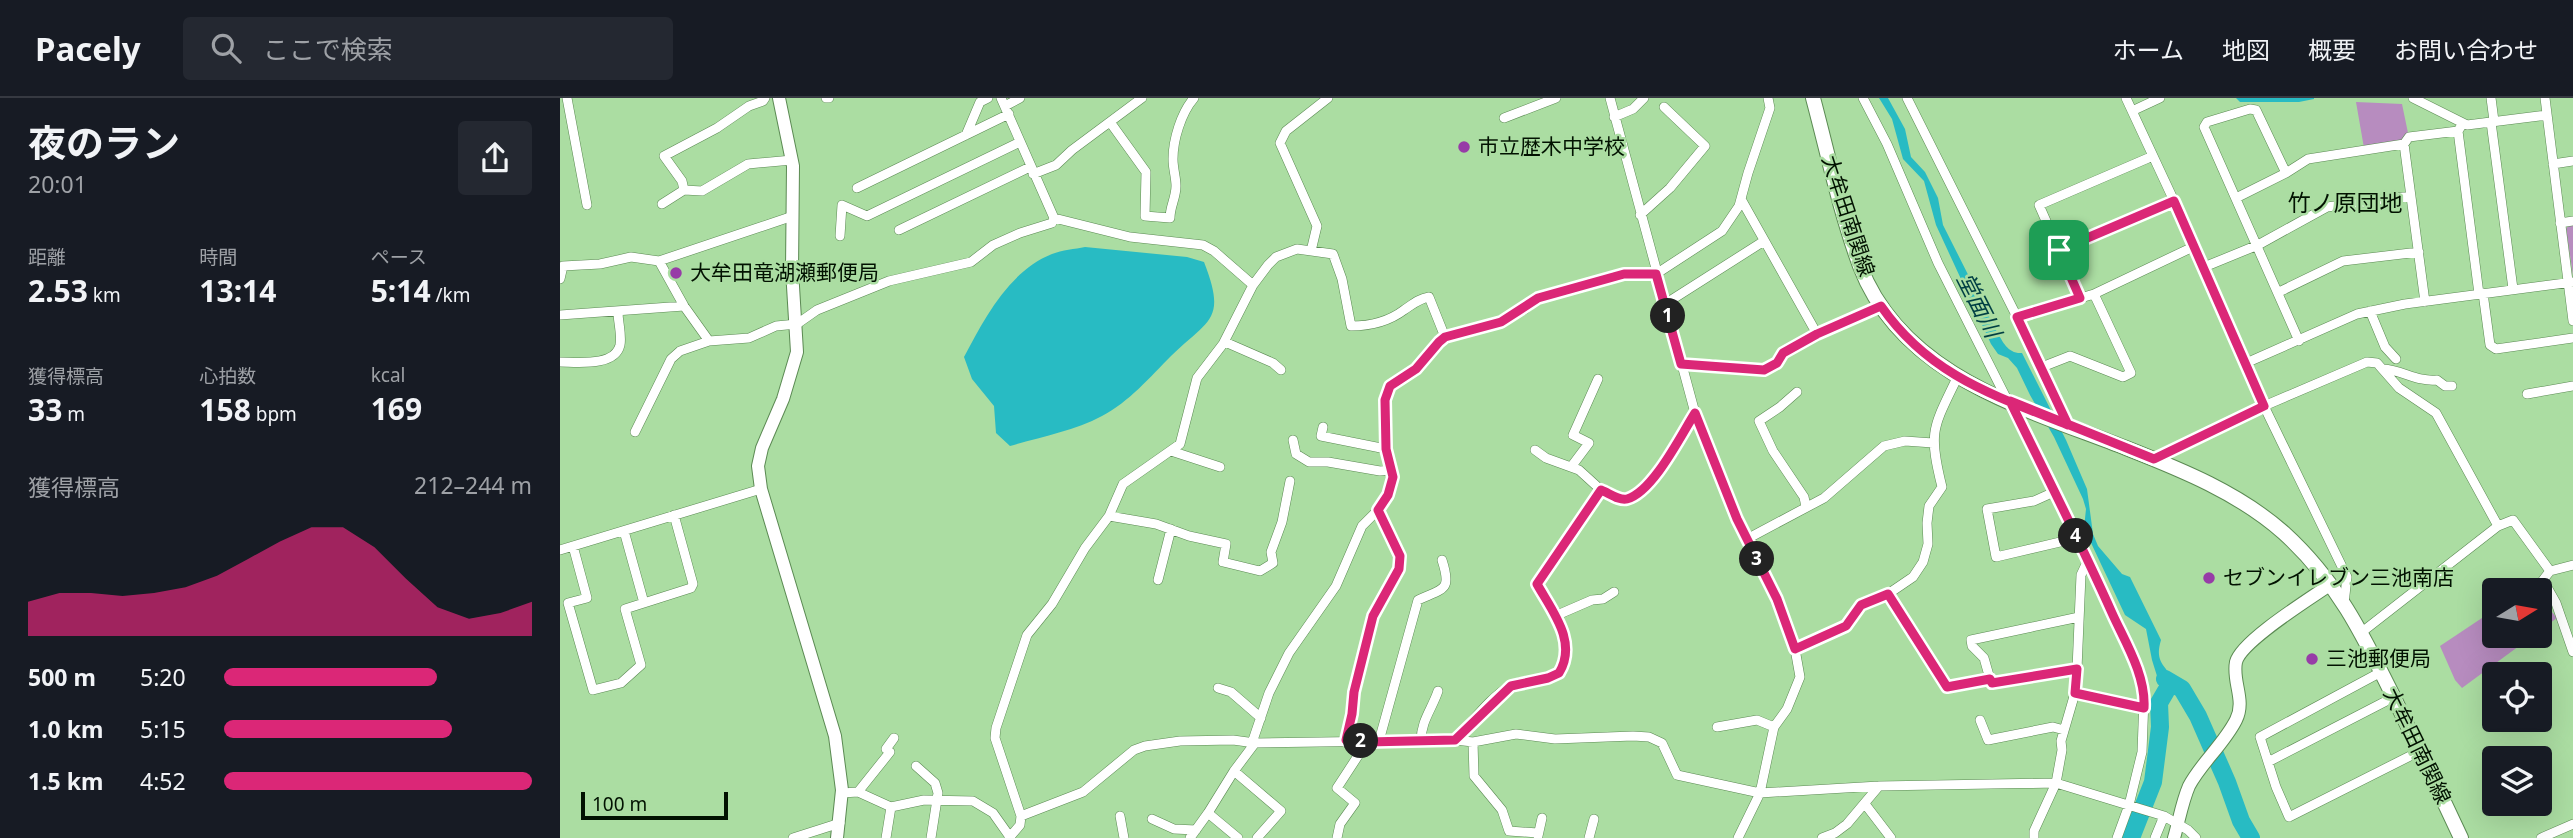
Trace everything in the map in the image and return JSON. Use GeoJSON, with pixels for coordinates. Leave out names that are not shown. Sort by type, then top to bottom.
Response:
{"type":"FeatureCollection","features":[{"type":"Feature","properties":{"kind":"main road","name":"大牟田南関線"},"geometry":{"type":"LineString","coordinates":[[1813,98],[1860,268],[1896,328],[1913,345],[1957,378],[2175,467],[2239,500],[2282,531],[2314,562],[2362,632],[2461,838]]}},
{"type":"Feature","properties":{"kind":"street"},"geometry":{"type":"LineString","coordinates":[[567,98],[587,205]]}},
{"type":"Feature","properties":{"kind":"street"},"geometry":{"type":"LineString","coordinates":[[684,190],[682,181],[664,156],[717,128],[765,98]]}},
{"type":"Feature","properties":{"kind":"street"},"geometry":{"type":"LineString","coordinates":[[779,98],[792,160],[792,270],[797,352],[794,369],[758,466],[761,489],[835,736],[842,793],[837,838]]}},
{"type":"Feature","properties":{"kind":"street"},"geometry":{"type":"LineString","coordinates":[[967,135],[980,102],[988,98]]}},
{"type":"Feature","properties":{"kind":"street"},"geometry":{"type":"LineString","coordinates":[[857,188],[967,135],[1020,98]]}},
{"type":"Feature","properties":{"kind":"street"},"geometry":{"type":"LineString","coordinates":[[899,230],[1032,171],[1056,165],[1142,98]]}},
{"type":"Feature","properties":{"kind":"street"},"geometry":{"type":"LineString","coordinates":[[1110,122],[1146,172],[1145,216],[1171,218],[1170,205],[1176,190],[1172,158],[1174,141],[1194,98]]}},
{"type":"Feature","properties":{"kind":"street"},"geometry":{"type":"LineString","coordinates":[[1311,251],[1317,226],[1280,143],[1286,131],[1328,98]]}},
{"type":"Feature","properties":{"kind":"street"},"geometry":{"type":"LineString","coordinates":[[1504,118],[1556,98]]}},
{"type":"Feature","properties":{"kind":"street"},"geometry":{"type":"LineString","coordinates":[[1609,98],[1695,413],[1747,539],[1777,599],[1795,649],[1800,677],[1787,709],[1774,727],[1760,793],[1738,838]]}},
{"type":"Feature","properties":{"kind":"street"},"geometry":{"type":"LineString","coordinates":[[1614,117],[1633,109],[1644,98]]}},
{"type":"Feature","properties":{"kind":"street"},"geometry":{"type":"LineString","coordinates":[[1152,819],[1193,834],[1254,743],[1269,693],[1289,653],[1336,586],[1362,526],[1388,495],[1393,477],[1386,449],[1385,400],[1390,386],[1416,369],[1445,337],[1489,326],[1525,309],[1538,298],[1624,274],[1656,274],[1722,231],[1731,221],[1741,199],[1770,108],[1768,98]]}},
{"type":"Feature","properties":{"kind":"street"},"geometry":{"type":"LineString","coordinates":[[1863,98],[1888,144],[1938,262],[2088,559],[2138,671],[2144,698],[2142,752],[2129,805],[2116,838]]}},
{"type":"Feature","properties":{"kind":"street"},"geometry":{"type":"LineString","coordinates":[[1907,98],[2042,367],[2068,425]]}},
{"type":"Feature","properties":{"kind":"street"},"geometry":{"type":"LineString","coordinates":[[2126,98],[2195,246],[2264,406],[2347,578],[2344,605]]}},
{"type":"Feature","properties":{"kind":"street"},"geometry":{"type":"LineString","coordinates":[[2132,110],[2160,98]]}},
{"type":"Feature","properties":{"kind":"street"},"geometry":{"type":"LineString","coordinates":[[2413,98],[2440,110],[2461,127],[2490,345],[2496,349],[2573,338]]}},
{"type":"Feature","properties":{"kind":"street"},"geometry":{"type":"LineString","coordinates":[[2438,98],[2440,110]]}},
{"type":"Feature","properties":{"kind":"street"},"geometry":{"type":"LineString","coordinates":[[2491,98],[2513,289]]}},
{"type":"Feature","properties":{"kind":"street"},"geometry":{"type":"LineString","coordinates":[[2545,98],[2560,223],[2571,282],[2573,321]]}},
{"type":"Feature","properties":{"kind":"street"},"geometry":{"type":"LineString","coordinates":[[1005,106],[1054,218]]}},
{"type":"Feature","properties":{"kind":"street"},"geometry":{"type":"LineString","coordinates":[[1640,215],[1670,188],[1705,146],[1664,107]]}},
{"type":"Feature","properties":{"kind":"street"},"geometry":{"type":"LineString","coordinates":[[2287,173],[2256,110],[2250,109],[2203,124],[2299,341]]}},
{"type":"Feature","properties":{"kind":"street"},"geometry":{"type":"LineString","coordinates":[[2426,302],[2404,144],[2409,137],[2467,125],[2547,115]]}},
{"type":"Feature","properties":{"kind":"street"},"geometry":{"type":"LineString","coordinates":[[840,236],[842,205],[867,216],[1020,142]]}},
{"type":"Feature","properties":{"kind":"street"},"geometry":{"type":"LineString","coordinates":[[2236,198],[2287,173],[2308,159],[2404,144]]}},
{"type":"Feature","properties":{"kind":"street"},"geometry":{"type":"LineString","coordinates":[[2080,298],[2039,205],[2153,156]]}},
{"type":"Feature","properties":{"kind":"street"},"geometry":{"type":"LineString","coordinates":[[662,204],[684,190],[702,191],[748,164],[792,160]]}},
{"type":"Feature","properties":{"kind":"street"},"geometry":{"type":"LineString","coordinates":[[2553,164],[2573,161]]}},
{"type":"Feature","properties":{"kind":"street"},"geometry":{"type":"LineString","coordinates":[[2204,267],[2258,245],[2327,207],[2411,196]]}},
{"type":"Feature","properties":{"kind":"street"},"geometry":{"type":"LineString","coordinates":[[1741,199],[1817,334]]}},
{"type":"Feature","properties":{"kind":"street"},"geometry":{"type":"LineString","coordinates":[[2059,250],[2174,201]]}},
{"type":"Feature","properties":{"kind":"street"},"geometry":{"type":"LineString","coordinates":[[560,279],[563,266],[600,264],[631,257],[659,261],[793,216]]}},
{"type":"Feature","properties":{"kind":"street"},"geometry":{"type":"LineString","coordinates":[[1054,218],[1130,237],[1203,246],[1214,251],[1253,285]]}},
{"type":"Feature","properties":{"kind":"street"},"geometry":{"type":"LineString","coordinates":[[635,432],[671,359],[680,351],[709,341],[749,338],[776,327],[797,324],[817,310],[889,281],[971,262],[993,245],[1052,223],[1054,218]]}},
{"type":"Feature","properties":{"kind":"street"},"geometry":{"type":"LineString","coordinates":[[2560,223],[2573,221]]}},
{"type":"Feature","properties":{"kind":"street"},"geometry":{"type":"LineString","coordinates":[[1665,304],[1764,241]]}},
{"type":"Feature","properties":{"kind":"street"},"geometry":{"type":"LineString","coordinates":[[2017,317],[2094,294],[2195,246]]}},
{"type":"Feature","properties":{"kind":"street"},"geometry":{"type":"LineString","coordinates":[[842,793],[858,792],[891,807],[924,800],[973,802],[993,813],[1010,838],[1020,825],[1021,816],[995,738],[1027,635],[1052,604],[1085,548],[1109,516],[1123,484],[1180,444],[1198,378],[1224,342],[1253,285],[1276,257],[1297,250],[1333,254],[1342,279],[1351,326],[1368,326],[1387,320],[1418,299],[1429,297],[1445,337]]}},
{"type":"Feature","properties":{"kind":"street"},"geometry":{"type":"LineString","coordinates":[[2279,292],[2343,261],[2420,252]]}},
{"type":"Feature","properties":{"kind":"street"},"geometry":{"type":"LineString","coordinates":[[659,261],[684,306],[709,341]]}},
{"type":"Feature","properties":{"kind":"street"},"geometry":{"type":"LineString","coordinates":[[2246,363],[2346,318],[2370,311],[2571,282]]}},
{"type":"Feature","properties":{"kind":"street"},"geometry":{"type":"LineString","coordinates":[[2042,367],[2070,356],[2123,377],[2131,373],[2094,294]]}},
{"type":"Feature","properties":{"kind":"street"},"geometry":{"type":"LineString","coordinates":[[560,315],[684,306]]}},
{"type":"Feature","properties":{"kind":"street"},"geometry":{"type":"LineString","coordinates":[[1681,364],[1764,370],[1777,363],[1783,353],[1817,334],[1881,306]]}},
{"type":"Feature","properties":{"kind":"street"},"geometry":{"type":"LineString","coordinates":[[2370,311],[2385,347],[2396,359]]}},
{"type":"Feature","properties":{"kind":"street"},"geometry":{"type":"LineString","coordinates":[[560,362],[608,360],[615,354],[620,345],[618,312]]}},
{"type":"Feature","properties":{"kind":"street"},"geometry":{"type":"LineString","coordinates":[[1224,342],[1273,363],[1274,367],[1281,370]]}},
{"type":"Feature","properties":{"kind":"street"},"geometry":{"type":"LineString","coordinates":[[2154,459],[2264,406],[2367,362],[2377,363],[2399,388],[2436,414],[2498,526]]}},
{"type":"Feature","properties":{"kind":"street"},"geometry":{"type":"LineString","coordinates":[[2383,369],[2400,370],[2408,377],[2426,381],[2437,380],[2445,386],[2452,386]]}},
{"type":"Feature","properties":{"kind":"street"},"geometry":{"type":"LineString","coordinates":[[1795,649],[1846,626],[1861,605],[1904,584],[1923,562],[1928,544],[1929,506],[1942,487],[1933,451],[1935,424],[1957,378]]}},
{"type":"Feature","properties":{"kind":"street"},"geometry":{"type":"LineString","coordinates":[[1571,467],[1589,443],[1573,435],[1598,379]]}},
{"type":"Feature","properties":{"kind":"street"},"geometry":{"type":"LineString","coordinates":[[2527,394],[2573,386]]}},
{"type":"Feature","properties":{"kind":"street"},"geometry":{"type":"LineString","coordinates":[[1797,392],[1759,421],[1773,451],[1804,497],[1806,507]]}},
{"type":"Feature","properties":{"kind":"street"},"geometry":{"type":"LineString","coordinates":[[1535,450],[1546,458],[1579,470],[1601,490],[1621,499],[1628,499],[1656,475],[1695,413]]}},
{"type":"Feature","properties":{"kind":"street"},"geometry":{"type":"LineString","coordinates":[[1323,427],[1321,436],[1386,449]]}},
{"type":"Feature","properties":{"kind":"street"},"geometry":{"type":"LineString","coordinates":[[1293,440],[1296,454],[1309,462],[1391,470]]}},
{"type":"Feature","properties":{"kind":"street"},"geometry":{"type":"LineString","coordinates":[[1747,539],[1824,498],[1884,446],[1905,441],[1933,443]]}},
{"type":"Feature","properties":{"kind":"street"},"geometry":{"type":"LineString","coordinates":[[1171,451],[1220,467]]}},
{"type":"Feature","properties":{"kind":"street"},"geometry":{"type":"LineString","coordinates":[[1109,516],[1156,524],[1226,544],[1223,562],[1260,571],[1273,563],[1271,552],[1282,522],[1290,481]]}},
{"type":"Feature","properties":{"kind":"street"},"geometry":{"type":"LineString","coordinates":[[560,550],[761,489]]}},
{"type":"Feature","properties":{"kind":"street"},"geometry":{"type":"LineString","coordinates":[[1455,740],[1511,686],[1559,673],[1566,650],[1564,632],[1537,584],[1601,490]]}},
{"type":"Feature","properties":{"kind":"street"},"geometry":{"type":"LineString","coordinates":[[2054,492],[2034,501],[1987,509],[1996,557],[2077,538]]}},
{"type":"Feature","properties":{"kind":"street"},"geometry":{"type":"LineString","coordinates":[[1346,740],[1354,692],[1373,616],[1399,569],[1400,556],[1378,510]]}},
{"type":"Feature","properties":{"kind":"street"},"geometry":{"type":"LineString","coordinates":[[573,546],[587,598],[568,603],[593,690],[621,683],[641,666],[625,608],[691,588],[693,584],[674,515]]}},
{"type":"Feature","properties":{"kind":"street"},"geometry":{"type":"LineString","coordinates":[[2362,632],[2498,526],[2513,520],[2550,571]]}},
{"type":"Feature","properties":{"kind":"street"},"geometry":{"type":"LineString","coordinates":[[1158,580],[1171,529]]}},
{"type":"Feature","properties":{"kind":"street"},"geometry":{"type":"LineString","coordinates":[[624,531],[645,603]]}},
{"type":"Feature","properties":{"kind":"street"},"geometry":{"type":"LineString","coordinates":[[2034,838],[2034,831],[2056,783],[2064,730],[2075,693],[2081,576],[2088,559]]}},
{"type":"Feature","properties":{"kind":"street"},"geometry":{"type":"LineString","coordinates":[[1379,741],[1418,600],[1447,584],[1448,577],[1442,560]]}},
{"type":"Feature","properties":{"kind":"street"},"geometry":{"type":"LineString","coordinates":[[2573,565],[2550,571],[2543,580],[2556,603],[2573,652]]}},
{"type":"Feature","properties":{"kind":"street"},"geometry":{"type":"LineString","coordinates":[[2174,838],[2189,787],[2235,721],[2240,709],[2236,663],[2240,653],[2331,584]]}},
{"type":"Feature","properties":{"kind":"street"},"geometry":{"type":"LineString","coordinates":[[1555,616],[1592,600],[1603,599],[1614,592]]}},
{"type":"Feature","properties":{"kind":"street"},"geometry":{"type":"LineString","coordinates":[[1888,594],[1947,687],[1990,679]]}},
{"type":"Feature","properties":{"kind":"street"},"geometry":{"type":"LineString","coordinates":[[2077,669],[1992,683],[1984,658],[1972,646],[1971,639],[2079,617]]}},
{"type":"Feature","properties":{"kind":"street"},"geometry":{"type":"LineString","coordinates":[[2381,672],[2260,737],[2288,817],[2420,751]]}},
{"type":"Feature","properties":{"kind":"street"},"geometry":{"type":"LineString","coordinates":[[1218,688],[1231,692],[1261,718]]}},
{"type":"Feature","properties":{"kind":"street"},"geometry":{"type":"LineString","coordinates":[[1421,741],[1421,724],[1431,712],[1438,691]]}},
{"type":"Feature","properties":{"kind":"street"},"geometry":{"type":"LineString","coordinates":[[2075,693],[2144,708]]}},
{"type":"Feature","properties":{"kind":"street"},"geometry":{"type":"LineString","coordinates":[[2268,762],[2394,697]]}},
{"type":"Feature","properties":{"kind":"street"},"geometry":{"type":"LineString","coordinates":[[1717,727],[1757,720],[1774,727]]}},
{"type":"Feature","properties":{"kind":"street"},"geometry":{"type":"LineString","coordinates":[[1980,720],[1988,740],[2053,727],[2064,730]]}},
{"type":"Feature","properties":{"kind":"street"},"geometry":{"type":"LineString","coordinates":[[1021,816],[1083,792],[1134,750],[1145,746],[1233,740],[1254,743],[1346,740],[1472,742],[1516,734],[1555,739],[1649,737],[1662,743],[1677,775],[1760,793],[1879,786],[2056,783],[2164,816],[2196,838]]}},
{"type":"Feature","properties":{"kind":"street"},"geometry":{"type":"LineString","coordinates":[[858,792],[890,752],[886,748],[894,738]]}},
{"type":"Feature","properties":{"kind":"street"},"geometry":{"type":"LineString","coordinates":[[1337,838],[1340,824],[1355,803],[1337,788],[1367,742]]}},
{"type":"Feature","properties":{"kind":"street"},"geometry":{"type":"LineString","coordinates":[[1472,742],[1474,776],[1502,810],[1508,831],[1538,836],[1542,818]]}},
{"type":"Feature","properties":{"kind":"street"},"geometry":{"type":"LineString","coordinates":[[916,766],[935,783],[937,800],[932,838]]}},
{"type":"Feature","properties":{"kind":"street"},"geometry":{"type":"LineString","coordinates":[[1234,771],[1281,811],[1257,838]]}},
{"type":"Feature","properties":{"kind":"street"},"geometry":{"type":"LineString","coordinates":[[1822,838],[1847,824],[1879,786]]}},
{"type":"Feature","properties":{"kind":"street"},"geometry":{"type":"LineString","coordinates":[[1865,804],[1891,838]]}},
{"type":"Feature","properties":{"kind":"street"},"geometry":{"type":"LineString","coordinates":[[886,838],[891,807]]}},
{"type":"Feature","properties":{"kind":"street"},"geometry":{"type":"LineString","coordinates":[[1208,813],[1238,838]]}},
{"type":"Feature","properties":{"kind":"street"},"geometry":{"type":"LineString","coordinates":[[1120,816],[1124,838]]}},
{"type":"Feature","properties":{"kind":"street"},"geometry":{"type":"LineString","coordinates":[[2155,838],[2164,816]]}},
{"type":"Feature","properties":{"kind":"street"},"geometry":{"type":"LineString","coordinates":[[1589,838],[1594,819]]}},
{"type":"Feature","properties":{"kind":"street"},"geometry":{"type":"LineString","coordinates":[[793,838],[839,823]]}},
{"type":"Feature","properties":{"kind":"street"},"geometry":{"type":"LineString","coordinates":[[2541,838],[2573,824]]}},
{"type":"Feature","properties":{"kind":"shaded area"},"geometry":{"type":"Polygon","coordinates":[[[2356,102],[2402,104],[2408,133],[2402,142],[2364,148],[2356,102]]]}},
{"type":"Feature","properties":{"kind":"shaded area"},"geometry":{"type":"Polygon","coordinates":[[[2573,226],[2573,275],[2566,229],[2573,226]]]}},
{"type":"Feature","properties":{"kind":"shaded area"},"geometry":{"type":"Polygon","coordinates":[[[2482,618],[2482,648],[2516,648],[2497,662],[2482,662],[2482,673],[2462,688],[2455,680],[2440,646],[2482,618]]]}},
{"type":"Feature","properties":{"kind":"water"},"geometry":{"type":"Polygon","coordinates":[[[1879,98],[1888,98],[1905,129],[1911,157],[1925,172],[1938,198],[1943,225],[1997,332],[2010,349],[2022,353],[2066,440],[2087,489],[2093,534],[2098,546],[2122,574],[2130,577],[2161,640],[2160,660],[2172,683],[2162,710],[2153,710],[2154,697],[2162,692],[2146,629],[2125,615],[2084,528],[2086,509],[2083,499],[2054,437],[2017,368],[2008,358],[1998,354],[1991,344],[1936,225],[1924,181],[1903,159],[1892,119],[1879,98]]]}},
{"type":"Feature","properties":{"kind":"water"},"geometry":{"type":"Polygon","coordinates":[[[2236,98],[2314,99],[2299,102],[2240,102],[2236,98]]]}},
{"type":"Feature","properties":{"kind":"water"},"geometry":{"type":"Polygon","coordinates":[[[1085,247],[1187,257],[1204,262],[1211,281],[1214,308],[1204,326],[1121,404],[1080,426],[1010,446],[996,433],[994,406],[972,379],[964,357],[989,312],[1023,272],[1052,254],[1085,247]]]}},
{"type":"Feature","properties":{"kind":"waterway","name":"堂面川"},"geometry":{"type":"LineString","coordinates":[[2165,679],[2182,689],[2198,716],[2241,821],[2251,838]]}},
{"type":"Feature","properties":{"kind":"waterway"},"geometry":{"type":"LineString","coordinates":[[2131,838],[2153,782],[2160,727],[2159,703],[2166,691]]}},
{"type":"Feature","properties":{"kind":"place","name":"市立歴木中学校"},"geometry":{"type":"Point","coordinates":[1464,147]}},
{"type":"Feature","properties":{"kind":"place","name":"大牟田竜湖瀬郵便局"},"geometry":{"type":"Point","coordinates":[676,273]}},
{"type":"Feature","properties":{"kind":"place","name":"セブンイレブン三池南店"},"geometry":{"type":"Point","coordinates":[2209,578]}},
{"type":"Feature","properties":{"kind":"place","name":"三池郵便局"},"geometry":{"type":"Point","coordinates":[2312,659]}},
{"type":"Feature","properties":{"kind":"district","name":"竹ノ原団地"},"geometry":{"type":"Point","coordinates":[2345,203]}},
{"type":"Feature","properties":{"kind":"route"},"geometry":{"type":"LineString","coordinates":[[2059,250],[2080,298],[2017,317],[2068,425],[1957,378],[1913,345],[1896,328],[1881,306],[1817,334],[1783,353],[1777,363],[1764,370],[1681,364],[1656,274],[1624,274],[1538,298],[1525,309],[1501,322],[1445,337],[1416,369],[1390,386],[1385,400],[1384,432],[1393,477],[1388,495],[1378,510],[1400,556],[1399,569],[1373,616],[1354,692],[1346,740],[1455,740],[1497,696],[1511,686],[1559,673],[1566,650],[1564,632],[1537,584],[1601,490],[1621,499],[1637,494],[1656,475],[1695,413],[1737,519],[1777,599],[1795,649],[1846,626],[1861,605],[1888,594],[1947,687],[1990,679],[1992,683],[2077,669],[2075,693],[2144,708],[2138,671],[2088,559],[2010,401],[2068,425],[2154,459],[2264,406],[2174,201],[2059,250]]}}]}
